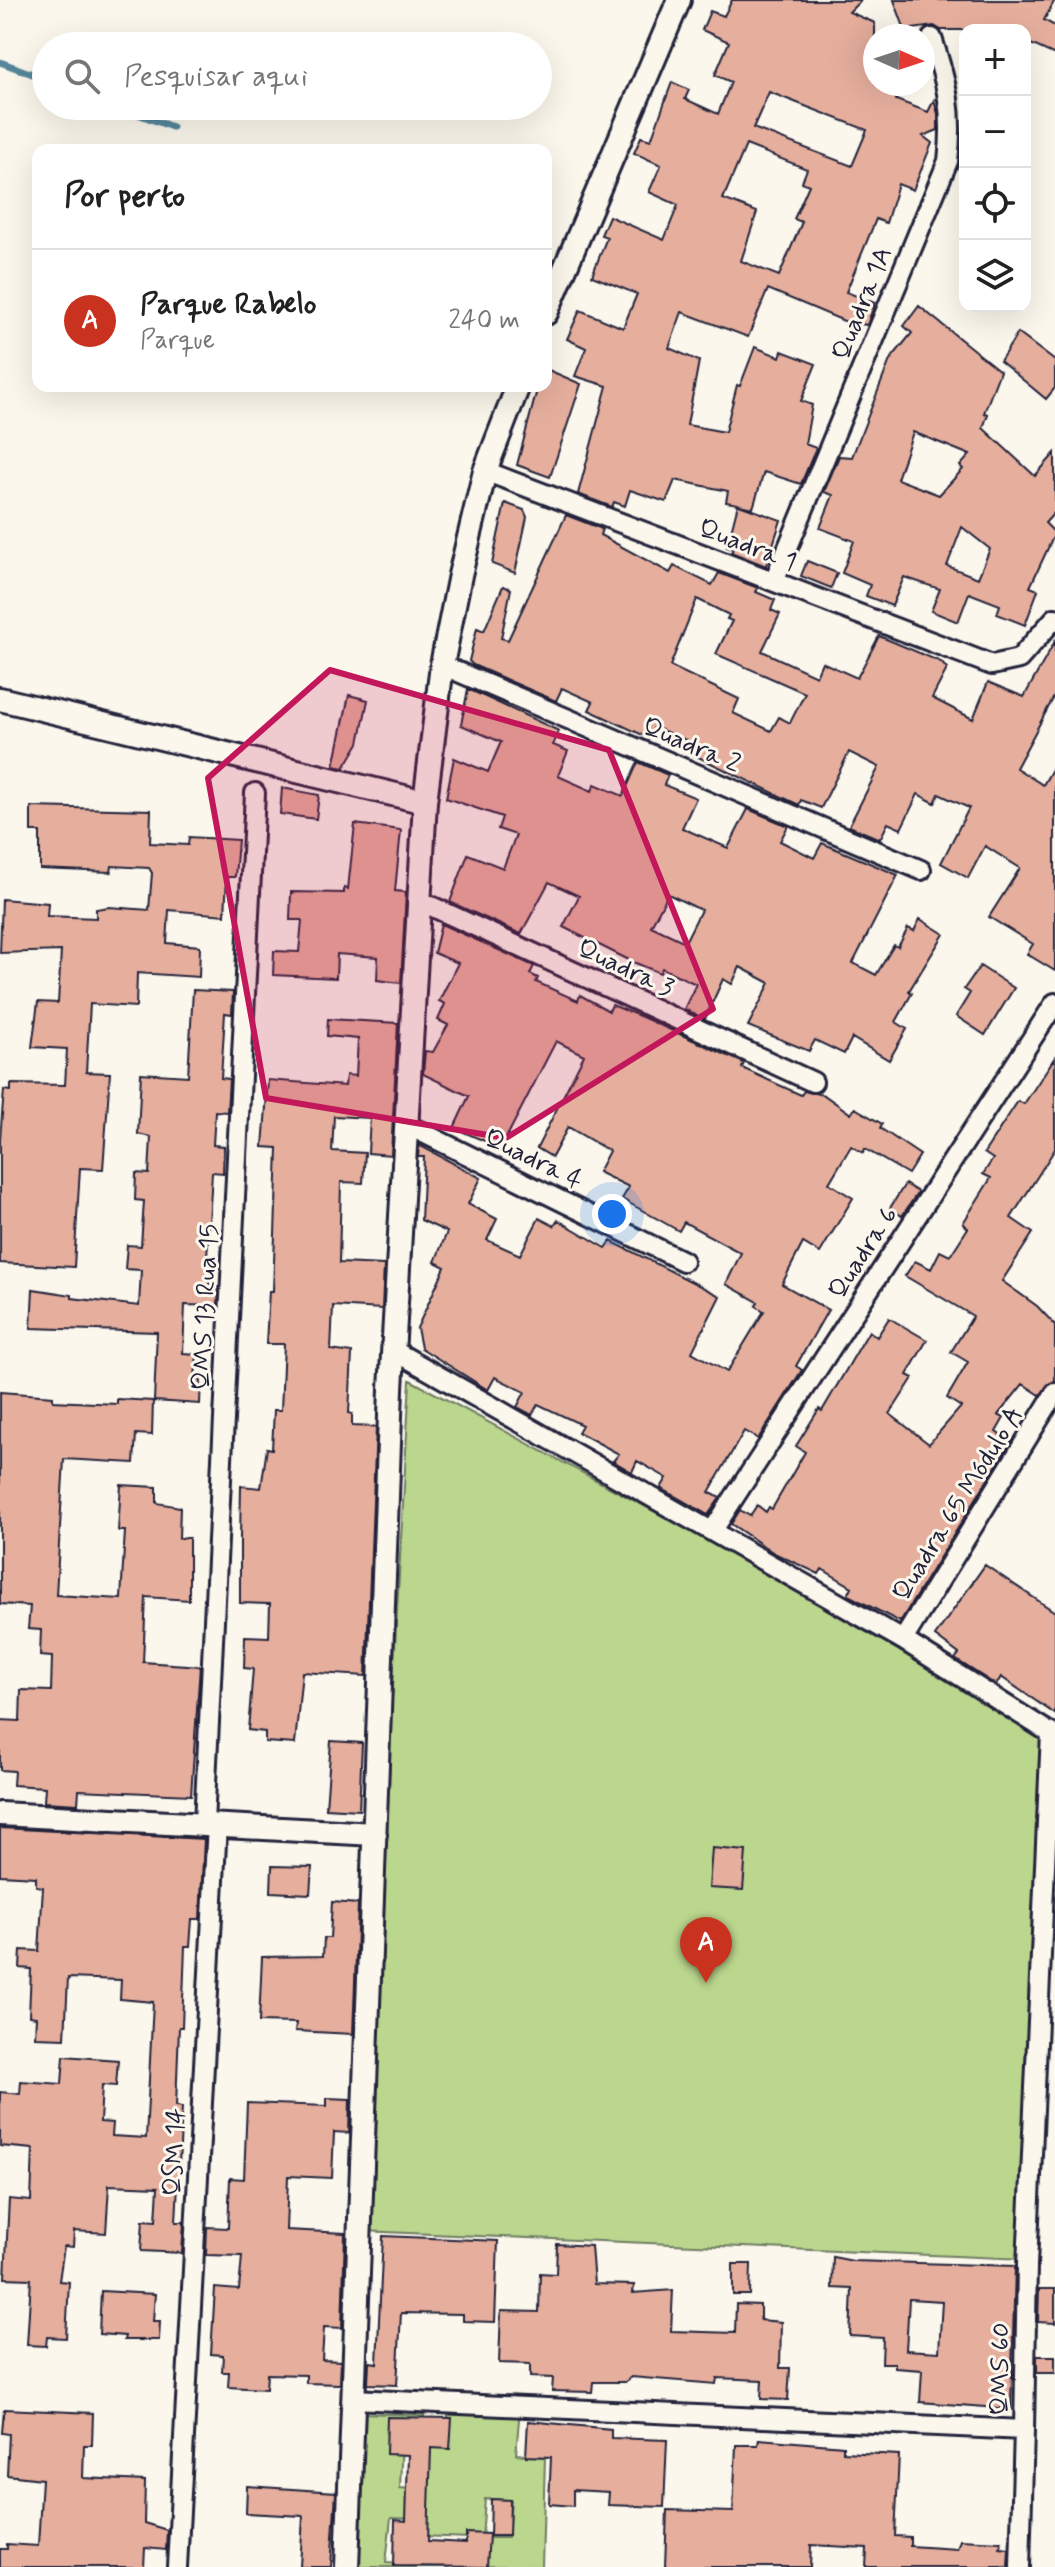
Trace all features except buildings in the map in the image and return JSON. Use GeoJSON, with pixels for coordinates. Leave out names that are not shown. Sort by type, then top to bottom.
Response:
{"type":"FeatureCollection","features":[{"type":"Feature","properties":{"kind":"street"},"geometry":{"type":"LineString","coordinates":[[552,299],[679,0]]}},
{"type":"Feature","properties":{"kind":"street","name":"Quadra 1A"},"geometry":{"type":"LineString","coordinates":[[774,581],[948,161],[952,125],[949,93],[935,48]]}},
{"type":"Feature","properties":{"kind":"street"},"geometry":{"type":"LineString","coordinates":[[347,2567],[393,1350],[425,802],[442,665],[485,471],[516,392]]}},
{"type":"Feature","properties":{"kind":"street","name":"Quadra 1"},"geometry":{"type":"LineString","coordinates":[[485,471],[992,665],[1019,659],[1055,618]]}},
{"type":"Feature","properties":{"kind":"street","name":"Quadra 2"},"geometry":{"type":"LineString","coordinates":[[442,665],[921,870]]}},
{"type":"Feature","properties":{"kind":"street"},"geometry":{"type":"LineString","coordinates":[[0,699],[425,802]]}},
{"type":"Feature","properties":{"kind":"street","name":"QMS 13 Rua 15"},"geometry":{"type":"LineString","coordinates":[[210,1824],[255,793]]}},
{"type":"Feature","properties":{"kind":"street","name":"Quadra 3"},"geometry":{"type":"LineString","coordinates":[[418,900],[813,1082]]}},
{"type":"Feature","properties":{"kind":"street","name":"Quadra 6"},"geometry":{"type":"LineString","coordinates":[[713,1530],[1055,1003]]}},
{"type":"Feature","properties":{"kind":"street","name":"Quadra 4"},"geometry":{"type":"LineString","coordinates":[[405,1124],[683,1261]]}},
{"type":"Feature","properties":{"kind":"street"},"geometry":{"type":"LineString","coordinates":[[393,1350],[903,1640],[1053,1734]]}},
{"type":"Feature","properties":{"kind":"street","name":"Quadra 65 Módulo A"},"geometry":{"type":"LineString","coordinates":[[903,1640],[1055,1393]]}},
{"type":"Feature","properties":{"kind":"street","name":"QMS 60"},"geometry":{"type":"LineString","coordinates":[[353,2399],[1024,2430],[1027,2265],[1053,1734]]}},
{"type":"Feature","properties":{"kind":"street"},"geometry":{"type":"LineString","coordinates":[[0,1814],[375,1834]]}},
{"type":"Feature","properties":{"kind":"street","name":"QSM 14"},"geometry":{"type":"LineString","coordinates":[[177,2567],[210,1824]]}},
{"type":"Feature","properties":{"kind":"street"},"geometry":{"type":"LineString","coordinates":[[1020,2567],[1024,2430]]}},
{"type":"Feature","properties":{"kind":"highlighted area"},"geometry":{"type":"Polygon","coordinates":[[[330,670],[609,750],[713,1009],[506,1138],[266,1098],[208,778],[330,670]]]}},
{"type":"Feature","properties":{"kind":"green space"},"geometry":{"type":"Polygon","coordinates":[[[410,1380],[698,1535],[1046,1735],[1025,2259],[362,2231],[410,1380]]]}},
{"type":"Feature","properties":{"kind":"green space"},"geometry":{"type":"Polygon","coordinates":[[[449,2406],[520,2408],[516,2454],[545,2457],[542,2567],[482,2566],[470,2538],[420,2536],[421,2519],[391,2518],[386,2563],[450,2567],[350,2567],[360,2413],[424,2415],[426,2441],[446,2439],[449,2406]],[[402,2439],[400,2488],[423,2490],[402,2439]],[[485,2499],[482,2538],[508,2538],[511,2500],[485,2499]]]}},
{"type":"Feature","properties":{"kind":"waterway"},"geometry":{"type":"LineString","coordinates":[[0,62],[32,74]]}},
{"type":"Feature","properties":{"kind":"waterway"},"geometry":{"type":"LineString","coordinates":[[154,120],[172,127]]}},
{"type":"Feature","properties":{"kind":"place","name":"Parque Rabelo"},"geometry":{"type":"Point","coordinates":[706,1983]}}]}
